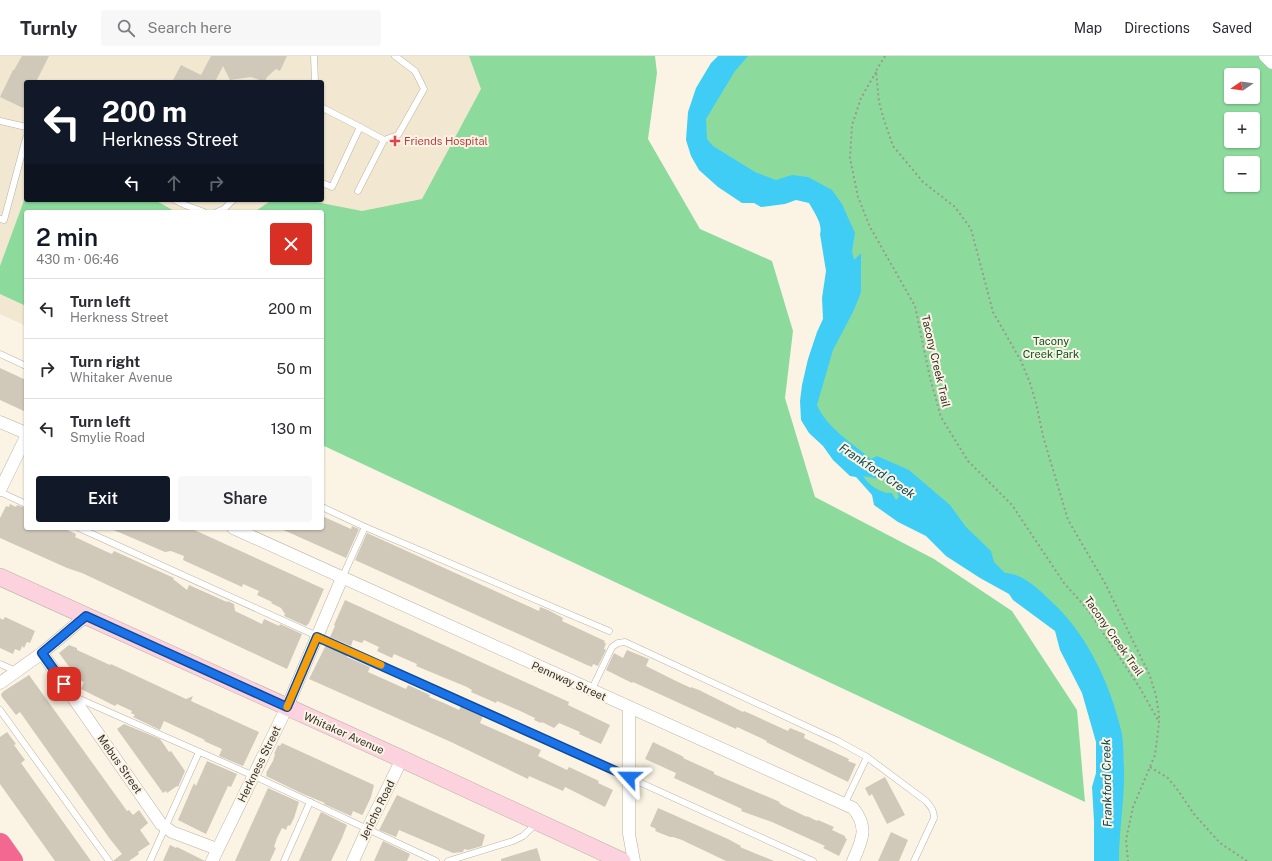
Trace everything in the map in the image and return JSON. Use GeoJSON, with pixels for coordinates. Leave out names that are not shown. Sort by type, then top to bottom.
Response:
{"type":"FeatureCollection","features":[{"type":"Feature","properties":{"kind":"highway"},"geometry":{"type":"LineString","coordinates":[[0,844],[12,861]]}},
{"type":"Feature","properties":{"kind":"main road","name":"Whitaker Avenue"},"geometry":{"type":"LineString","coordinates":[[0,577],[402,759],[622,861]]}},
{"type":"Feature","properties":{"kind":"street"},"geometry":{"type":"LineString","coordinates":[[1266,56],[1272,63]]}},
{"type":"Feature","properties":{"kind":"street"},"geometry":{"type":"LineString","coordinates":[[0,422],[24,432]]}},
{"type":"Feature","properties":{"kind":"street"},"geometry":{"type":"LineString","coordinates":[[0,491],[24,441]]}},
{"type":"Feature","properties":{"kind":"street","name":"Pennway Street"},"geometry":{"type":"LineString","coordinates":[[237,530],[853,808],[861,821],[863,831],[862,839],[853,861]]}},
{"type":"Feature","properties":{"kind":"street","name":"Herkness Street"},"geometry":{"type":"LineString","coordinates":[[212,861],[287,707],[342,578]]}},
{"type":"Feature","properties":{"kind":"street"},"geometry":{"type":"LineString","coordinates":[[0,683],[42,653],[86,616]]}},
{"type":"Feature","properties":{"kind":"street","name":"Mebus Street"},"geometry":{"type":"LineString","coordinates":[[42,653],[162,824],[172,832],[217,849]]}},
{"type":"Feature","properties":{"kind":"street"},"geometry":{"type":"LineString","coordinates":[[629,708],[629,834],[634,861]]}},
{"type":"Feature","properties":{"kind":"street","name":"Jericho Road"},"geometry":{"type":"LineString","coordinates":[[353,861],[402,759]]}},
{"type":"Feature","properties":{"kind":"lane"},"geometry":{"type":"LineString","coordinates":[[314,56],[315,80]]}},
{"type":"Feature","properties":{"kind":"lane"},"geometry":{"type":"LineString","coordinates":[[358,192],[384,140],[398,135],[424,89],[415,71],[395,56]]}},
{"type":"Feature","properties":{"kind":"lane"},"geometry":{"type":"LineString","coordinates":[[324,109],[384,140]]}},
{"type":"Feature","properties":{"kind":"lane"},"geometry":{"type":"LineString","coordinates":[[0,121],[24,126]]}},
{"type":"Feature","properties":{"kind":"lane"},"geometry":{"type":"LineString","coordinates":[[324,183],[332,187],[360,127]]}},
{"type":"Feature","properties":{"kind":"lane"},"geometry":{"type":"LineString","coordinates":[[0,219],[4,220],[24,145]]}},
{"type":"Feature","properties":{"kind":"lane"},"geometry":{"type":"LineString","coordinates":[[180,202],[199,210]]}},
{"type":"Feature","properties":{"kind":"lane"},"geometry":{"type":"LineString","coordinates":[[222,210],[231,202]]}},
{"type":"Feature","properties":{"kind":"lane"},"geometry":{"type":"LineString","coordinates":[[0,354],[24,365]]}},
{"type":"Feature","properties":{"kind":"lane"},"geometry":{"type":"LineString","coordinates":[[0,491],[24,503]]}},
{"type":"Feature","properties":{"kind":"lane"},"geometry":{"type":"LineString","coordinates":[[324,508],[365,527],[609,631]]}},
{"type":"Feature","properties":{"kind":"lane"},"geometry":{"type":"LineString","coordinates":[[342,578],[365,527]]}},
{"type":"Feature","properties":{"kind":"lane"},"geometry":{"type":"LineString","coordinates":[[83,530],[812,861]]}},
{"type":"Feature","properties":{"kind":"lane"},"geometry":{"type":"LineString","coordinates":[[591,691],[612,647],[618,643],[625,642],[838,741],[867,757],[926,801],[934,812],[934,818],[914,861]]}},
{"type":"Feature","properties":{"kind":"lane"},"geometry":{"type":"LineString","coordinates":[[0,664],[16,671]]}},
{"type":"Feature","properties":{"kind":"lane"},"geometry":{"type":"LineString","coordinates":[[73,696],[254,776],[436,861]]}},
{"type":"Feature","properties":{"kind":"lane"},"geometry":{"type":"LineString","coordinates":[[0,710],[109,861]]}},
{"type":"Feature","properties":{"kind":"lane"},"geometry":{"type":"LineString","coordinates":[[150,861],[199,752]]}},
{"type":"Feature","properties":{"kind":"lane"},"geometry":{"type":"LineString","coordinates":[[844,804],[867,757]]}},
{"type":"Feature","properties":{"kind":"lane"},"geometry":{"type":"LineString","coordinates":[[284,861],[310,802]]}},
{"type":"Feature","properties":{"kind":"lane"},"geometry":{"type":"LineString","coordinates":[[448,861],[513,841],[522,836],[538,822]]}},
{"type":"Feature","properties":{"kind":"path","name":"Tacony Creek Trail"},"geometry":{"type":"LineString","coordinates":[[885,56],[861,98],[852,125],[850,158],[858,197],[870,228],[915,306],[930,378],[941,417],[968,461],[1012,505],[1064,583],[1088,610],[1140,688],[1159,723]]}},
{"type":"Feature","properties":{"kind":"path","name":"Tacony Creek Trail"},"geometry":{"type":"LineString","coordinates":[[876,71],[879,102],[893,146],[923,182],[955,207],[971,229],[993,312],[1021,361],[1030,383],[1043,436],[1068,520],[1105,583],[1150,676],[1156,696],[1159,723],[1155,755],[1133,807],[1126,840],[1128,861]]}},
{"type":"Feature","properties":{"kind":"path"},"geometry":{"type":"LineString","coordinates":[[1150,767],[1168,778],[1194,814],[1220,843],[1247,861]]}},
{"type":"Feature","properties":{"kind":"shaded area","name":"Friends Hospital"},"geometry":{"type":"Polygon","coordinates":[[[0,56],[516,56],[427,202],[340,261],[324,217],[324,210],[24,210],[24,325],[0,314],[0,56]]]}},
{"type":"Feature","properties":{"kind":"green space"},"geometry":{"type":"Polygon","coordinates":[[[469,56],[655,56],[657,73],[648,139],[700,229],[772,261],[793,331],[785,398],[815,497],[934,559],[1012,611],[1077,710],[1085,802],[324,446],[324,210],[257,210],[269,202],[316,202],[362,211],[422,199],[481,89],[469,56]]]}},
{"type":"Feature","properties":{"kind":"green space","name":"Tacony Creek Park"},"geometry":{"type":"Polygon","coordinates":[[[732,56],[1272,56],[1272,861],[1109,861],[1114,755],[1072,640],[926,530],[895,515],[806,416],[837,294],[815,186],[718,179],[694,135],[732,56]]]}},
{"type":"Feature","properties":{"kind":"green space"},"geometry":{"type":"Polygon","coordinates":[[[24,200],[24,202],[158,202],[172,210],[24,210],[24,305],[0,294],[0,266],[24,200]]]}},
{"type":"Feature","properties":{"kind":"water","name":"Frankford Creek"},"geometry":{"type":"Polygon","coordinates":[[[718,56],[748,56],[735,71],[706,119],[707,139],[713,146],[755,172],[776,180],[792,175],[808,177],[832,190],[842,204],[855,233],[852,251],[854,260],[861,253],[861,292],[854,310],[833,350],[817,405],[821,413],[833,428],[871,459],[877,456],[909,470],[950,505],[966,527],[991,551],[994,562],[1005,573],[1019,576],[1032,584],[1066,616],[1077,630],[1096,662],[1111,695],[1123,739],[1124,779],[1119,861],[1094,861],[1092,787],[1096,773],[1096,742],[1082,693],[1060,650],[1055,631],[1013,600],[1009,594],[980,578],[946,556],[926,536],[898,522],[874,505],[872,495],[856,477],[850,476],[833,460],[823,446],[809,433],[801,420],[800,401],[802,385],[808,359],[823,319],[822,298],[826,271],[818,218],[809,203],[796,200],[785,204],[761,207],[754,203],[742,203],[718,187],[699,170],[691,156],[686,140],[688,112],[696,88],[711,63],[718,56]],[[863,476],[876,488],[884,492],[892,493],[896,500],[899,497],[894,484],[884,480],[863,476]]]}},
{"type":"Feature","properties":{"kind":"building"},"geometry":{"type":"Polygon","coordinates":[[[22,56],[49,56],[37,80],[24,80],[23,108],[0,97],[22,56]]]}},
{"type":"Feature","properties":{"kind":"building"},"geometry":{"type":"Polygon","coordinates":[[[211,56],[287,56],[280,71],[276,69],[266,80],[259,80],[251,77],[230,80],[223,66],[216,80],[173,80],[181,65],[201,75],[211,56]]]}},
{"type":"Feature","properties":{"kind":"building"},"geometry":{"type":"Polygon","coordinates":[[[0,368],[24,379],[24,411],[0,400],[0,368]]]}},
{"type":"Feature","properties":{"kind":"building"},"geometry":{"type":"Polygon","coordinates":[[[10,504],[16,507],[17,505],[24,507],[24,530],[67,530],[76,534],[75,537],[105,551],[112,554],[114,551],[174,578],[173,579],[187,590],[189,585],[227,602],[228,601],[234,604],[235,611],[262,624],[264,619],[279,626],[280,624],[302,634],[287,669],[82,573],[67,568],[0,538],[0,518],[6,506],[9,507],[10,504]]]}},
{"type":"Feature","properties":{"kind":"building"},"geometry":{"type":"Polygon","coordinates":[[[324,517],[351,529],[352,526],[359,529],[346,558],[283,530],[324,530],[324,517]]]}},
{"type":"Feature","properties":{"kind":"building"},"geometry":{"type":"Polygon","coordinates":[[[114,530],[194,530],[324,589],[309,623],[306,626],[284,616],[285,614],[281,608],[257,595],[259,591],[243,584],[242,587],[183,560],[184,556],[171,551],[165,552],[114,530]]]}},
{"type":"Feature","properties":{"kind":"building"},"geometry":{"type":"Polygon","coordinates":[[[367,533],[539,611],[540,607],[548,610],[563,618],[562,621],[605,641],[604,643],[606,643],[604,649],[606,650],[598,666],[593,664],[592,667],[587,665],[355,560],[367,533]]]}},
{"type":"Feature","properties":{"kind":"building"},"geometry":{"type":"Polygon","coordinates":[[[345,600],[569,702],[568,705],[610,725],[601,744],[579,734],[580,732],[559,723],[554,728],[534,720],[535,718],[497,701],[496,703],[471,692],[472,690],[467,687],[416,666],[417,664],[394,654],[392,658],[377,651],[379,647],[364,640],[362,643],[353,640],[351,646],[330,637],[345,600]]]}},
{"type":"Feature","properties":{"kind":"building"},"geometry":{"type":"Polygon","coordinates":[[[5,617],[35,631],[30,643],[27,642],[24,648],[22,646],[20,651],[15,649],[13,654],[0,648],[0,618],[3,620],[5,617]]]}},
{"type":"Feature","properties":{"kind":"building"},"geometry":{"type":"Polygon","coordinates":[[[69,645],[186,699],[193,696],[191,701],[259,732],[243,766],[219,756],[222,749],[204,741],[205,740],[164,721],[160,730],[133,717],[135,715],[131,713],[132,711],[117,704],[115,706],[81,689],[84,682],[79,680],[59,653],[69,645]]]}},
{"type":"Feature","properties":{"kind":"building"},"geometry":{"type":"Polygon","coordinates":[[[326,645],[347,655],[347,657],[370,667],[368,672],[406,689],[408,685],[430,695],[429,697],[459,710],[461,706],[483,716],[480,723],[541,750],[538,756],[567,770],[569,767],[599,781],[598,783],[613,790],[605,807],[565,787],[563,791],[529,776],[528,779],[451,742],[309,679],[326,645]]]}},
{"type":"Feature","properties":{"kind":"building"},"geometry":{"type":"Polygon","coordinates":[[[627,650],[649,659],[646,666],[676,681],[788,731],[790,728],[805,734],[804,738],[849,759],[848,761],[856,764],[848,782],[737,727],[736,729],[606,670],[614,653],[623,658],[627,650]]]}},
{"type":"Feature","properties":{"kind":"building"},"geometry":{"type":"Polygon","coordinates":[[[29,675],[127,811],[129,810],[133,815],[139,810],[148,823],[140,830],[150,844],[138,852],[139,854],[129,861],[113,861],[122,854],[20,712],[16,715],[2,697],[1,694],[4,691],[29,675]]]}},
{"type":"Feature","properties":{"kind":"building"},"geometry":{"type":"Polygon","coordinates":[[[124,724],[160,739],[169,752],[171,751],[185,771],[178,787],[177,786],[167,793],[166,791],[163,793],[117,729],[124,724]]]}},
{"type":"Feature","properties":{"kind":"building"},"geometry":{"type":"Polygon","coordinates":[[[7,732],[25,760],[21,763],[91,861],[55,861],[0,784],[0,737],[7,732]]]}},
{"type":"Feature","properties":{"kind":"building"},"geometry":{"type":"Polygon","coordinates":[[[653,742],[714,772],[714,774],[780,802],[779,803],[784,806],[807,817],[834,827],[832,830],[845,836],[847,839],[839,856],[823,848],[825,846],[772,822],[741,811],[742,809],[674,778],[676,773],[645,759],[653,742]]]}},
{"type":"Feature","properties":{"kind":"building"},"geometry":{"type":"Polygon","coordinates":[[[282,743],[374,785],[371,797],[363,814],[362,815],[353,811],[351,816],[266,776],[278,745],[280,746],[282,743]]]}},
{"type":"Feature","properties":{"kind":"building"},"geometry":{"type":"Polygon","coordinates":[[[207,761],[237,774],[231,787],[228,786],[206,834],[178,820],[194,783],[196,786],[207,761]]]}},
{"type":"Feature","properties":{"kind":"building"},"geometry":{"type":"Polygon","coordinates":[[[885,777],[905,815],[887,824],[872,794],[869,796],[865,788],[885,777]]]}},
{"type":"Feature","properties":{"kind":"building"},"geometry":{"type":"Polygon","coordinates":[[[268,788],[299,802],[294,818],[286,830],[282,828],[277,838],[274,847],[276,848],[270,861],[235,861],[268,788]]]}},
{"type":"Feature","properties":{"kind":"building"},"geometry":{"type":"Polygon","coordinates":[[[397,795],[485,835],[482,846],[468,850],[464,849],[463,852],[453,853],[399,830],[396,837],[379,830],[397,795]]]}},
{"type":"Feature","properties":{"kind":"building"},"geometry":{"type":"Polygon","coordinates":[[[658,808],[728,839],[741,846],[740,847],[774,861],[726,861],[682,840],[655,831],[656,829],[650,826],[658,808]]]}},
{"type":"Feature","properties":{"kind":"building"},"geometry":{"type":"Polygon","coordinates":[[[321,812],[347,825],[342,838],[331,861],[299,861],[321,812]]]}},
{"type":"Feature","properties":{"kind":"building"},"geometry":{"type":"Polygon","coordinates":[[[891,832],[908,840],[899,861],[878,861],[891,832]]]}},
{"type":"Feature","properties":{"kind":"building"},"geometry":{"type":"Polygon","coordinates":[[[383,841],[410,854],[407,861],[374,861],[383,841]]]}},
{"type":"Feature","properties":{"kind":"building"},"geometry":{"type":"Polygon","coordinates":[[[170,845],[176,848],[177,847],[205,861],[163,861],[170,845]]]}},
{"type":"Feature","properties":{"kind":"building"},"geometry":{"type":"Polygon","coordinates":[[[537,848],[541,861],[501,861],[501,859],[537,848]]]}},
{"type":"Feature","properties":{"kind":"slow traffic"},"geometry":{"type":"LineString","coordinates":[[287,707],[317,637],[381,665]]}},
{"type":"Feature","properties":{"kind":"place","name":"Friends Hospital"},"geometry":{"type":"Point","coordinates":[395,141]}},
{"type":"Feature","properties":{"kind":"route"},"geometry":{"type":"LineString","coordinates":[[64,684],[42,653],[86,616],[287,707],[317,637],[629,777]]}}]}
